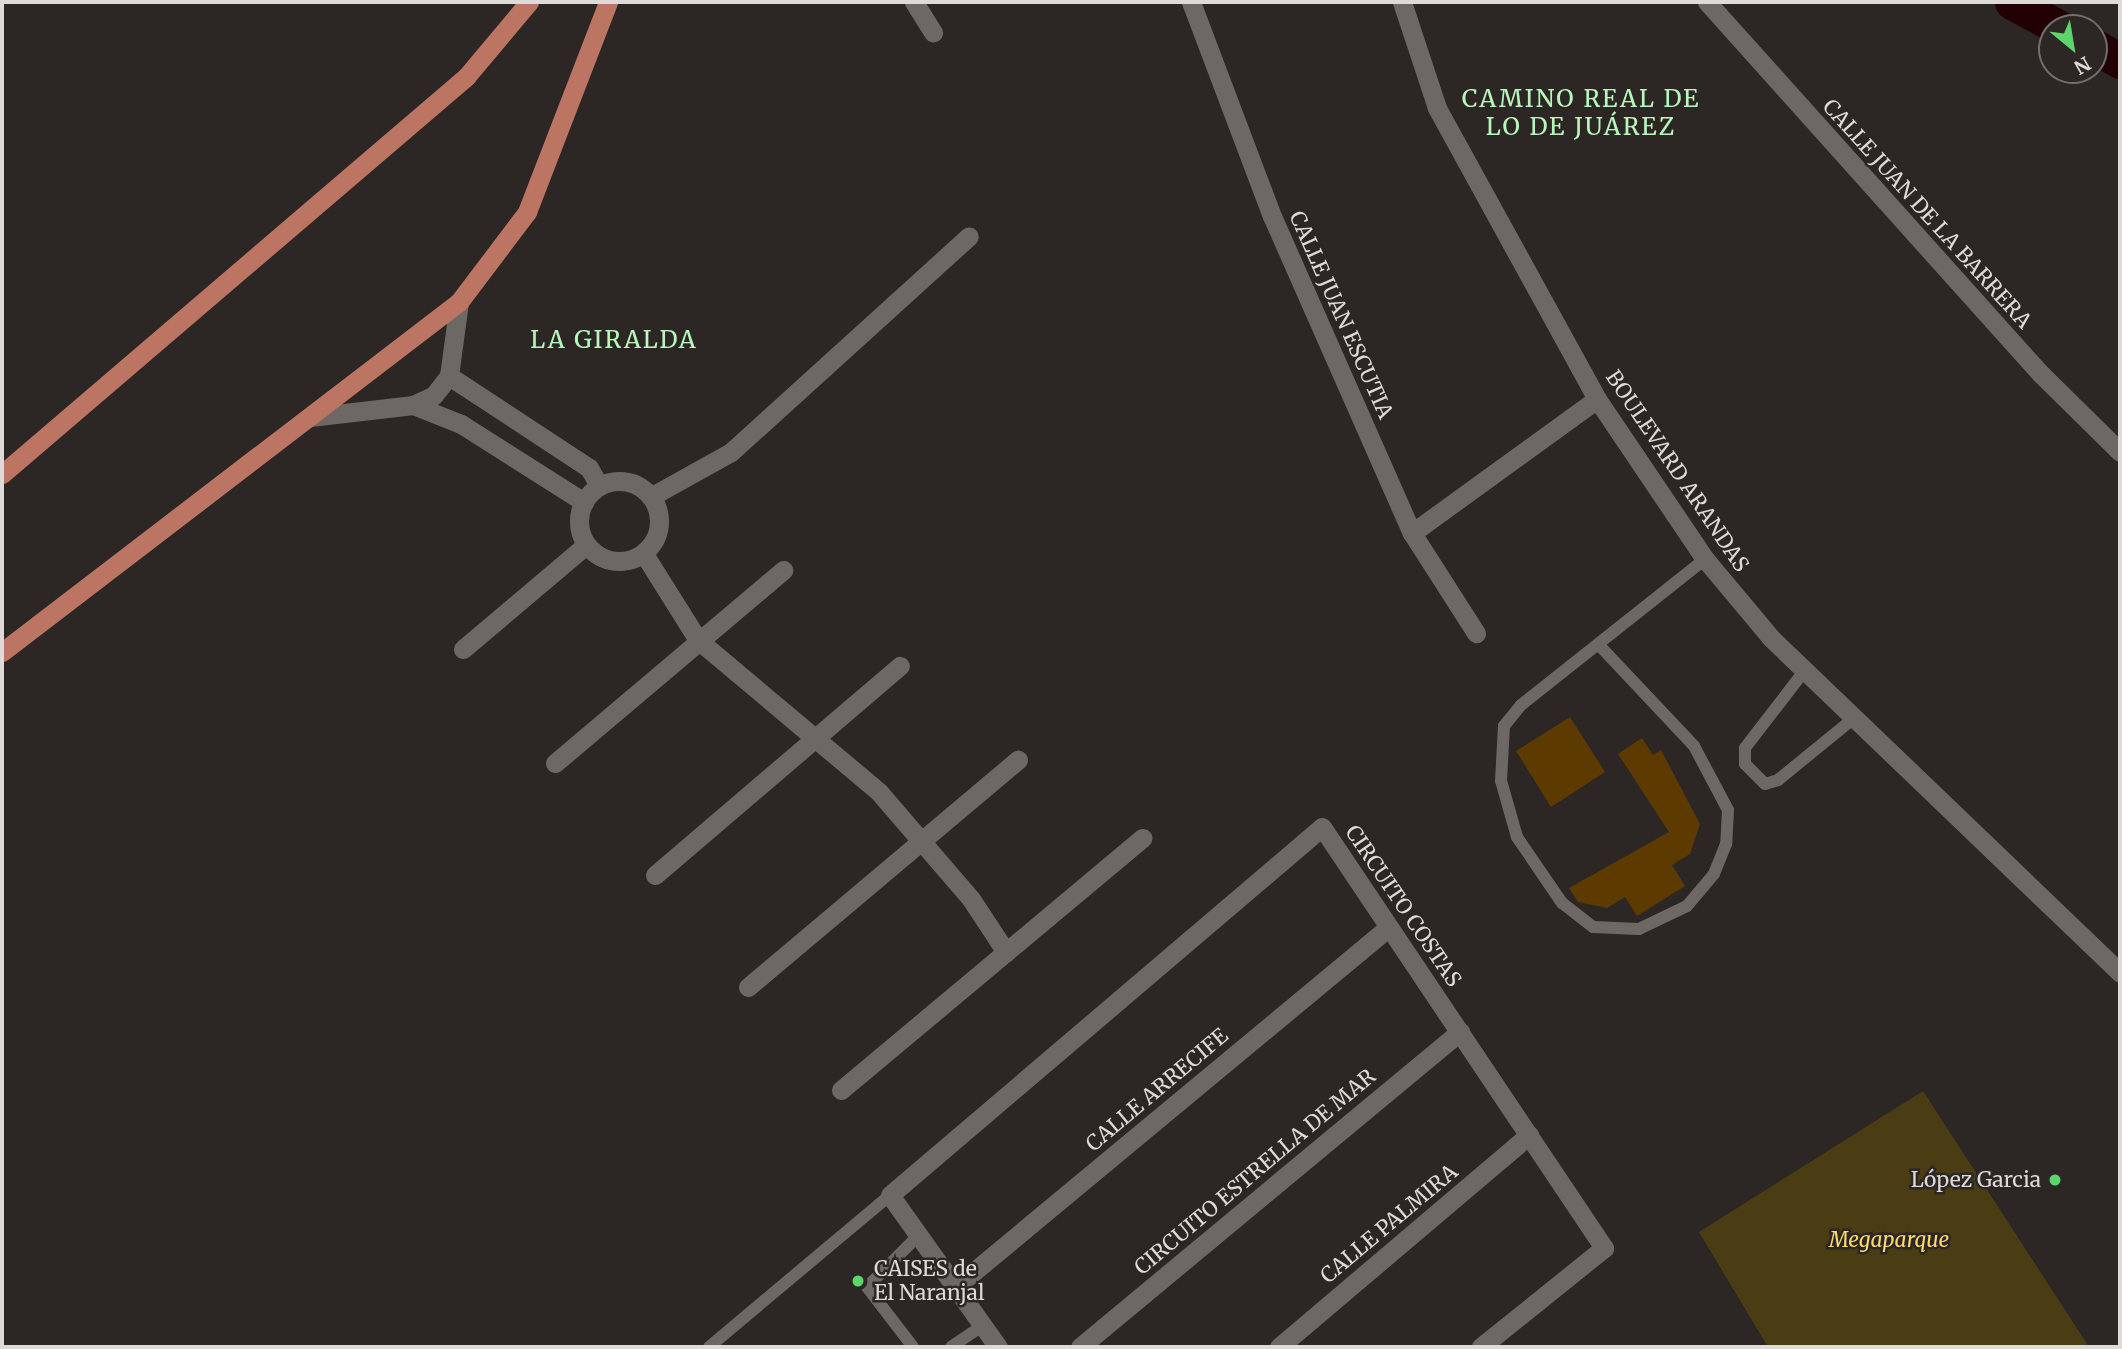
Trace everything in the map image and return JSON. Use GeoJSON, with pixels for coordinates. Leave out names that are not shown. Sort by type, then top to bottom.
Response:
{"type":"FeatureCollection","features":[{"type":"Feature","properties":{"kind":"main road"},"geometry":{"type":"LineString","coordinates":[[2,474],[466,77],[529,2]]}},
{"type":"Feature","properties":{"kind":"main road"},"geometry":{"type":"LineString","coordinates":[[2,652],[459,302],[527,212],[608,2]]}},
{"type":"Feature","properties":{"kind":"street"},"geometry":{"type":"LineString","coordinates":[[914,2],[933,33]]}},
{"type":"Feature","properties":{"kind":"street","name":"CALLE JUAN ESCUTIA"},"geometry":{"type":"LineString","coordinates":[[1191,2],[1272,216],[1412,533],[1476,633]]}},
{"type":"Feature","properties":{"kind":"street","name":"BOULEVARD ARANDAS"},"geometry":{"type":"LineString","coordinates":[[1402,2],[1437,108],[1597,399],[1705,559],[1805,670],[2120,973]]}},
{"type":"Feature","properties":{"kind":"street","name":"CALLE JUAN DE LA BARRERA"},"geometry":{"type":"LineString","coordinates":[[1707,2],[2041,374],[2120,452]]}},
{"type":"Feature","properties":{"kind":"street"},"geometry":{"type":"LineString","coordinates":[[652,496],[731,452],[969,236]]}},
{"type":"Feature","properties":{"kind":"street"},"geometry":{"type":"LineString","coordinates":[[310,417],[413,405],[434,394],[449,376],[459,302]]}},
{"type":"Feature","properties":{"kind":"street"},"geometry":{"type":"LineString","coordinates":[[449,376],[589,468],[599,485]]}},
{"type":"Feature","properties":{"kind":"street"},"geometry":{"type":"LineString","coordinates":[[1412,533],[1597,399]]}},
{"type":"Feature","properties":{"kind":"street"},"geometry":{"type":"LineString","coordinates":[[413,405],[461,424],[584,502]]}},
{"type":"Feature","properties":{"kind":"street"},"geometry":{"type":"LineString","coordinates":[[637,484],[652,496],[658,533],[644,554],[616,562],[586,545],[579,515],[584,502],[599,485],[637,484]]}},
{"type":"Feature","properties":{"kind":"street"},"geometry":{"type":"LineString","coordinates":[[463,649],[586,545]]}},
{"type":"Feature","properties":{"kind":"street"},"geometry":{"type":"LineString","coordinates":[[644,554],[698,640],[817,737],[922,841],[1006,952]]}},
{"type":"Feature","properties":{"kind":"street"},"geometry":{"type":"LineString","coordinates":[[555,763],[783,570]]}},
{"type":"Feature","properties":{"kind":"street"},"geometry":{"type":"LineString","coordinates":[[655,875],[900,666]]}},
{"type":"Feature","properties":{"kind":"street"},"geometry":{"type":"LineString","coordinates":[[748,987],[1018,760]]}},
{"type":"Feature","properties":{"kind":"street","name":"CIRCUITO COSTAS"},"geometry":{"type":"LineString","coordinates":[[890,1195],[1322,827],[1604,1248],[1481,1347]]}},
{"type":"Feature","properties":{"kind":"street"},"geometry":{"type":"LineString","coordinates":[[841,1090],[1142,838]]}},
{"type":"Feature","properties":{"kind":"street","name":"CALLE ARRECIFE"},"geometry":{"type":"LineString","coordinates":[[954,1288],[1390,927]]}},
{"type":"Feature","properties":{"kind":"street","name":"CIRCUITO ESTRELLA DE MAR"},"geometry":{"type":"LineString","coordinates":[[1080,1347],[1460,1032]]}},
{"type":"Feature","properties":{"kind":"street","name":"CALLE PALMIRA"},"geometry":{"type":"LineString","coordinates":[[1279,1347],[1529,1135]]}},
{"type":"Feature","properties":{"kind":"street"},"geometry":{"type":"LineString","coordinates":[[890,1195],[998,1347]]}},
{"type":"Feature","properties":{"kind":"lane"},"geometry":{"type":"LineString","coordinates":[[1598,644],[1694,746],[1728,810],[1726,844],[1714,874],[1687,906],[1639,929],[1592,927],[1562,903],[1517,837],[1501,781],[1504,726],[1598,644],[1705,559]]}},
{"type":"Feature","properties":{"kind":"lane"},"geometry":{"type":"LineString","coordinates":[[1805,670],[1745,748],[1752,771],[1765,784],[1778,779],[1854,718]]}},
{"type":"Feature","properties":{"kind":"lane"},"geometry":{"type":"LineString","coordinates":[[709,1347],[890,1195]]}},
{"type":"Feature","properties":{"kind":"lane"},"geometry":{"type":"LineString","coordinates":[[913,1347],[867,1287],[918,1236]]}},
{"type":"Feature","properties":{"kind":"lane"},"geometry":{"type":"LineString","coordinates":[[951,1347],[982,1326]]}},
{"type":"Feature","properties":{"kind":"green space","name":"Megaparque"},"geometry":{"type":"Polygon","coordinates":[[[1923,1091],[2089,1347],[1768,1347],[1699,1232],[1923,1091]]]}},
{"type":"Feature","properties":{"kind":"building"},"geometry":{"type":"Polygon","coordinates":[[[1570,717],[1605,772],[1551,807],[1516,751],[1570,717]]]}},
{"type":"Feature","properties":{"kind":"building"},"geometry":{"type":"Polygon","coordinates":[[[1642,738],[1653,755],[1661,750],[1700,824],[1690,854],[1672,865],[1685,886],[1637,916],[1625,897],[1607,908],[1578,902],[1569,888],[1669,832],[1618,754],[1642,738]]]}},
{"type":"Feature","properties":{"kind":"waterway"},"geometry":{"type":"LineString","coordinates":[[2012,2],[2038,16]]}},
{"type":"Feature","properties":{"kind":"waterway"},"geometry":{"type":"LineString","coordinates":[[2108,54],[2120,61]]}},
{"type":"Feature","properties":{"kind":"place","name":"López Garcia"},"geometry":{"type":"Point","coordinates":[2055,1180]}},
{"type":"Feature","properties":{"kind":"place","name":"CAISES de El Naranjal"},"geometry":{"type":"Point","coordinates":[858,1281]}},
{"type":"Feature","properties":{"kind":"district","name":"CAMINO REAL DE LO DE JUÁREZ"},"geometry":{"type":"Point","coordinates":[1581,113]}},
{"type":"Feature","properties":{"kind":"district","name":"LA GIRALDA"},"geometry":{"type":"Point","coordinates":[614,340]}}]}
